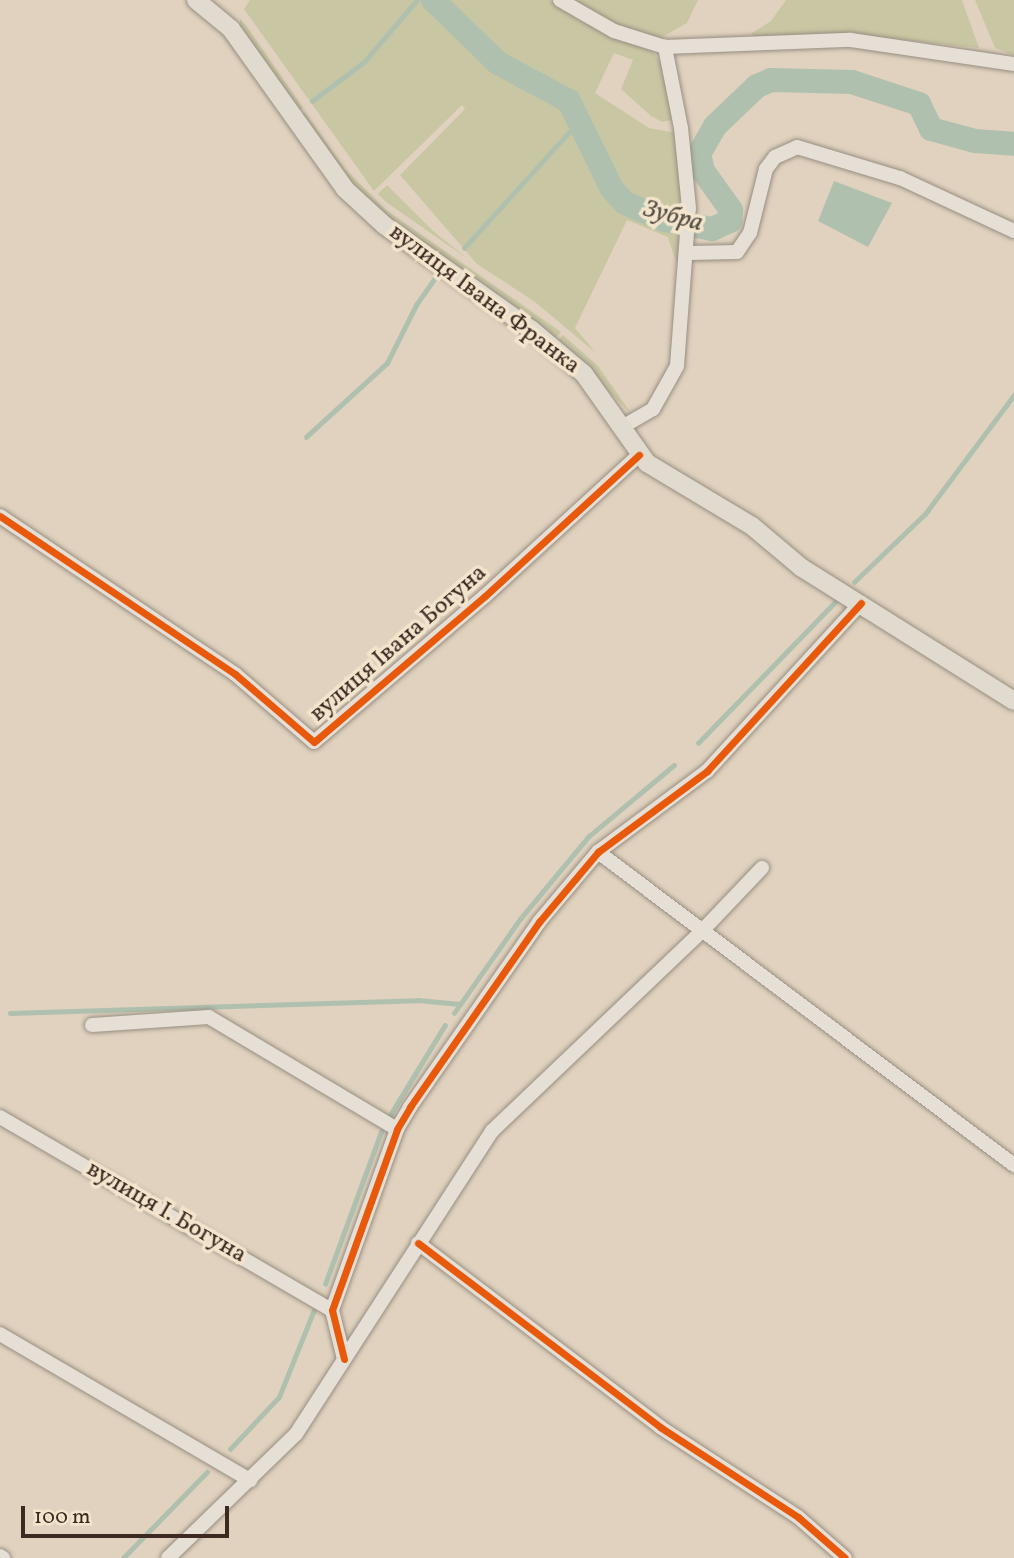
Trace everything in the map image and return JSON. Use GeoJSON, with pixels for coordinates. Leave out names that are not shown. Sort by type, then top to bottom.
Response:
{"type":"FeatureCollection","features":[{"type":"Feature","properties":{"kind":"main road","name":"вулиця Івана Франка"},"geometry":{"type":"LineString","coordinates":[[196,0],[231,29],[321,162],[362,206],[555,348],[594,385],[639,454],[664,476],[752,526],[802,568],[1014,701]]}},
{"type":"Feature","properties":{"kind":"street"},"geometry":{"type":"LineString","coordinates":[[560,0],[614,31],[665,47],[851,40],[1014,64]]}},
{"type":"Feature","properties":{"kind":"street"},"geometry":{"type":"LineString","coordinates":[[622,427],[653,409],[677,366],[688,253],[689,208],[681,128],[665,47]]}},
{"type":"Feature","properties":{"kind":"street"},"geometry":{"type":"LineString","coordinates":[[688,253],[737,252],[750,233],[766,169],[775,157],[797,147],[900,178],[1014,231]]}},
{"type":"Feature","properties":{"kind":"street","name":"вулиця Івана Богуна"},"geometry":{"type":"LineString","coordinates":[[0,516],[235,674],[314,742],[485,596],[639,454]]}},
{"type":"Feature","properties":{"kind":"street"},"geometry":{"type":"LineString","coordinates":[[344,1359],[332,1310],[397,1129],[538,922],[598,852],[707,771],[861,603]]}},
{"type":"Feature","properties":{"kind":"street"},"geometry":{"type":"LineString","coordinates":[[598,852],[700,933],[1014,1164]]}},
{"type":"Feature","properties":{"kind":"street"},"geometry":{"type":"LineString","coordinates":[[168,1558],[296,1434],[492,1131],[700,933],[762,868]]}},
{"type":"Feature","properties":{"kind":"street"},"geometry":{"type":"LineString","coordinates":[[92,1025],[209,1017],[397,1129]]}},
{"type":"Feature","properties":{"kind":"street","name":"вулиця І. Богуна"},"geometry":{"type":"LineString","coordinates":[[0,1117],[332,1310]]}},
{"type":"Feature","properties":{"kind":"street"},"geometry":{"type":"LineString","coordinates":[[418,1243],[660,1427],[798,1517],[845,1558]]}},
{"type":"Feature","properties":{"kind":"street"},"geometry":{"type":"LineString","coordinates":[[0,1334],[250,1480]]}},
{"type":"Feature","properties":{"kind":"shaded area"},"geometry":{"type":"Polygon","coordinates":[[[250,0],[549,0],[582,22],[653,52],[661,63],[674,116],[671,120],[662,122],[651,116],[621,89],[633,60],[614,53],[595,93],[649,128],[676,133],[686,229],[678,268],[668,237],[627,220],[575,328],[596,353],[535,302],[477,264],[400,175],[465,109],[462,105],[374,191],[244,9],[250,0]]]}},
{"type":"Feature","properties":{"kind":"shaded area"},"geometry":{"type":"Polygon","coordinates":[[[572,0],[698,0],[687,23],[659,39],[630,32],[572,0]]]}},
{"type":"Feature","properties":{"kind":"shaded area"},"geometry":{"type":"Polygon","coordinates":[[[786,0],[962,0],[979,48],[848,34],[753,39],[752,33],[771,21],[786,0]]]}},
{"type":"Feature","properties":{"kind":"shaded area"},"geometry":{"type":"Polygon","coordinates":[[[975,0],[1014,0],[1014,55],[995,48],[975,0]]]}},
{"type":"Feature","properties":{"kind":"shaded area"},"geometry":{"type":"Polygon","coordinates":[[[240,19],[303,108],[295,113],[240,29],[240,19]]]}},
{"type":"Feature","properties":{"kind":"shaded area"},"geometry":{"type":"Polygon","coordinates":[[[305,112],[345,169],[386,210],[561,332],[555,338],[382,215],[360,195],[297,118],[305,112]]]}},
{"type":"Feature","properties":{"kind":"shaded area"},"geometry":{"type":"Polygon","coordinates":[[[834,181],[892,203],[868,247],[818,221],[834,181]]]}},
{"type":"Feature","properties":{"kind":"shaded area"},"geometry":{"type":"Polygon","coordinates":[[[387,185],[433,231],[468,259],[386,202],[378,194],[387,185]]]}},
{"type":"Feature","properties":{"kind":"shaded area"},"geometry":{"type":"Polygon","coordinates":[[[563,335],[598,366],[633,416],[558,341],[563,335]]]}},
{"type":"Feature","properties":{"kind":"waterway"},"geometry":{"type":"LineString","coordinates":[[312,101],[365,61],[417,0]]}},
{"type":"Feature","properties":{"kind":"waterway","name":"Зубра"},"geometry":{"type":"LineString","coordinates":[[433,0],[498,63],[569,101],[612,189],[625,203],[664,220],[712,229],[730,221],[731,210],[703,171],[699,154],[715,126],[757,86],[771,80],[852,82],[919,104],[931,129],[975,141],[1014,144]]}},
{"type":"Feature","properties":{"kind":"waterway"},"geometry":{"type":"LineString","coordinates":[[464,248],[581,119]]}},
{"type":"Feature","properties":{"kind":"waterway"},"geometry":{"type":"LineString","coordinates":[[306,437],[387,363],[416,305],[437,275]]}},
{"type":"Feature","properties":{"kind":"waterway"},"geometry":{"type":"LineString","coordinates":[[854,582],[925,514],[1014,395]]}},
{"type":"Feature","properties":{"kind":"waterway"},"geometry":{"type":"LineString","coordinates":[[698,743],[835,602]]}},
{"type":"Feature","properties":{"kind":"waterway"},"geometry":{"type":"LineString","coordinates":[[454,1013],[520,919],[588,837],[674,765]]}},
{"type":"Feature","properties":{"kind":"waterway"},"geometry":{"type":"LineString","coordinates":[[10,1013],[418,1000],[460,1004]]}},
{"type":"Feature","properties":{"kind":"waterway"},"geometry":{"type":"LineString","coordinates":[[390,1115],[445,1025]]}},
{"type":"Feature","properties":{"kind":"waterway"},"geometry":{"type":"LineString","coordinates":[[325,1284],[381,1132]]}},
{"type":"Feature","properties":{"kind":"waterway"},"geometry":{"type":"LineString","coordinates":[[230,1449],[279,1397],[314,1310]]}},
{"type":"Feature","properties":{"kind":"waterway"},"geometry":{"type":"LineString","coordinates":[[123,1558],[207,1472]]}},
{"type":"Feature","properties":{"kind":"cycle path"},"geometry":{"type":"LineString","coordinates":[[0,516],[235,674],[314,742],[485,596],[639,455]]}},
{"type":"Feature","properties":{"kind":"cycle path"},"geometry":{"type":"LineString","coordinates":[[344,1359],[332,1310],[397,1129],[410,1107],[539,922],[598,852],[707,771],[861,603]]}},
{"type":"Feature","properties":{"kind":"cycle path"},"geometry":{"type":"LineString","coordinates":[[418,1243],[660,1427],[798,1517],[845,1558]]}}]}
